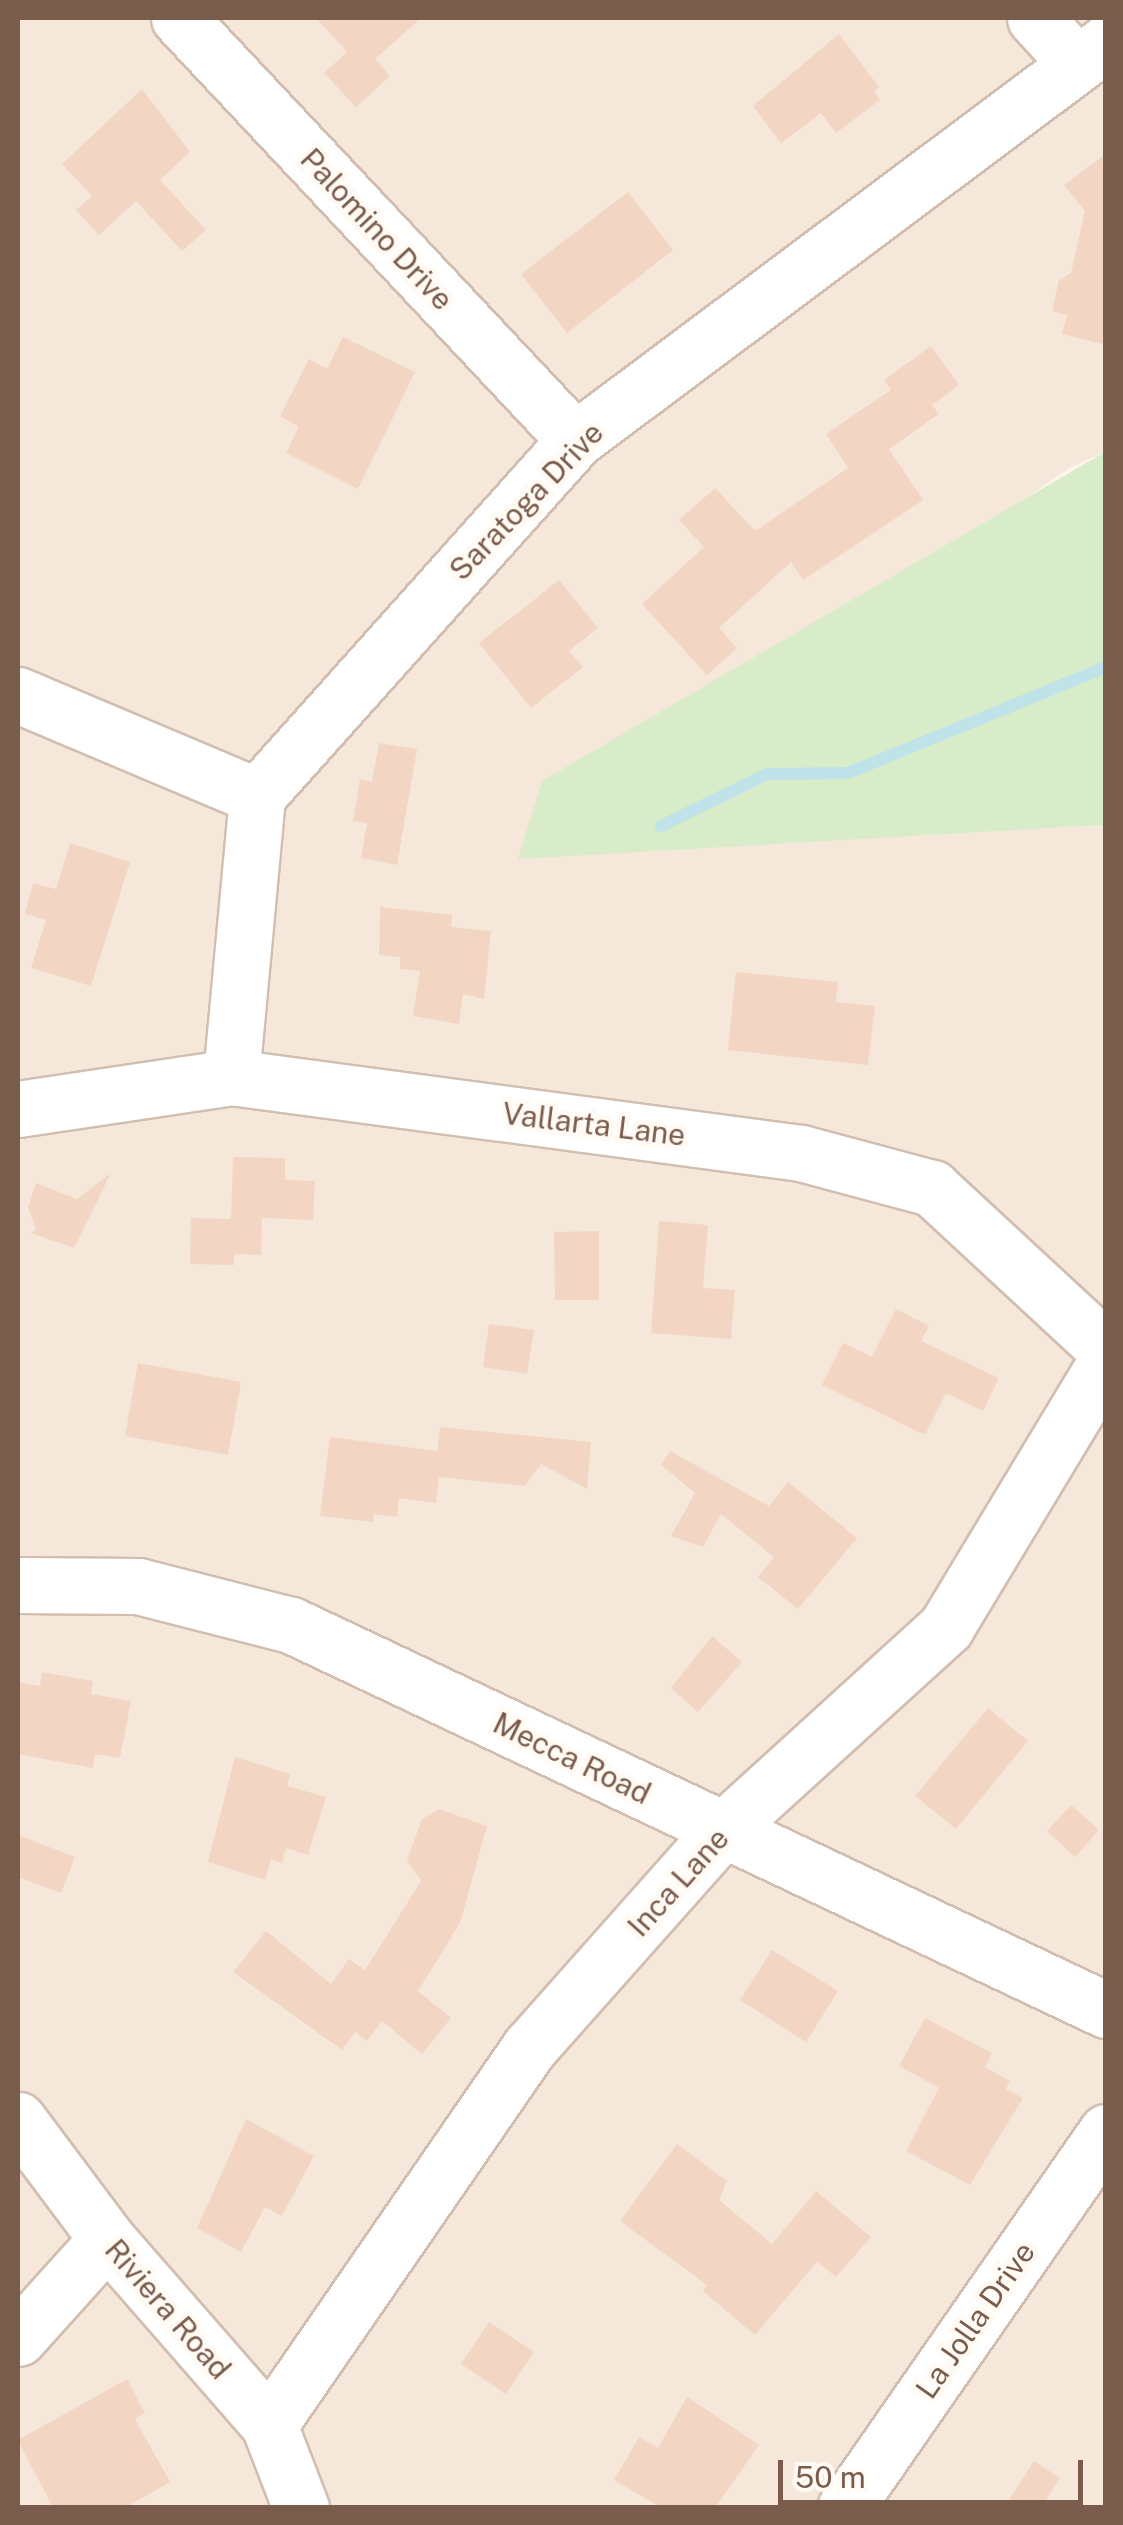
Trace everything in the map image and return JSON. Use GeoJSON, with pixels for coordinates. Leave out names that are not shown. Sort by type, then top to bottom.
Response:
{"type":"FeatureCollection","features":[{"type":"Feature","properties":{"kind":"street","name":"Palomino Drive"},"geometry":{"type":"LineString","coordinates":[[179,18],[575,440]]}},
{"type":"Feature","properties":{"kind":"street"},"geometry":{"type":"LineString","coordinates":[[1034,18],[1091,53]]}},
{"type":"Feature","properties":{"kind":"street","name":"Saratoga Drive"},"geometry":{"type":"LineString","coordinates":[[258,796],[575,440],[1091,53]]}},
{"type":"Feature","properties":{"kind":"street"},"geometry":{"type":"LineString","coordinates":[[18,695],[258,796],[231,1077]]}},
{"type":"Feature","properties":{"kind":"street","name":"Vallarta Lane"},"geometry":{"type":"LineString","coordinates":[[18,1108],[231,1077],[801,1152],[932,1188],[1106,1349]]}},
{"type":"Feature","properties":{"kind":"street","name":"Inca Lane"},"geometry":{"type":"LineString","coordinates":[[270,2424],[530,2047],[722,1831],[946,1627],[1106,1362]]}},
{"type":"Feature","properties":{"kind":"street","name":"Mecca Road"},"geometry":{"type":"LineString","coordinates":[[18,1585],[138,1586],[291,1625],[1106,2010]]}},
{"type":"Feature","properties":{"kind":"street","name":"Riviera Road"},"geometry":{"type":"LineString","coordinates":[[18,2120],[107,2239],[270,2424],[301,2508]]}},
{"type":"Feature","properties":{"kind":"street","name":"La Jolla Drive"},"geometry":{"type":"LineString","coordinates":[[845,2508],[1106,2132]]}},
{"type":"Feature","properties":{"kind":"street"},"geometry":{"type":"LineString","coordinates":[[18,2338],[107,2239]]}},
{"type":"Feature","properties":{"kind":"shaded area"},"geometry":{"type":"Polygon","coordinates":[[[18,18],[1105,18],[1105,452],[1069,468],[519,858],[1105,825],[1105,2507],[18,2507],[18,18]]]}},
{"type":"Feature","properties":{"kind":"green space"},"geometry":{"type":"Polygon","coordinates":[[[1105,452],[1105,825],[518,859],[542,781],[1105,452]]]}},
{"type":"Feature","properties":{"kind":"building"},"geometry":{"type":"Polygon","coordinates":[[[316,18],[421,18],[375,59],[390,76],[356,107],[324,73],[347,52],[316,18]]]}},
{"type":"Feature","properties":{"kind":"building"},"geometry":{"type":"Polygon","coordinates":[[[839,34],[879,87],[874,92],[880,100],[836,133],[821,113],[781,143],[753,106],[839,34]]]}},
{"type":"Feature","properties":{"kind":"building"},"geometry":{"type":"Polygon","coordinates":[[[142,89],[190,152],[160,180],[206,230],[182,251],[136,201],[99,235],[76,210],[92,196],[62,164],[142,89]]]}},
{"type":"Feature","properties":{"kind":"building"},"geometry":{"type":"Polygon","coordinates":[[[1106,154],[1106,345],[1062,334],[1067,315],[1052,311],[1059,280],[1071,273],[1085,211],[1064,185],[1106,154]]]}},
{"type":"Feature","properties":{"kind":"building"},"geometry":{"type":"Polygon","coordinates":[[[628,192],[673,250],[567,333],[521,274],[628,192]]]}},
{"type":"Feature","properties":{"kind":"building"},"geometry":{"type":"Polygon","coordinates":[[[343,337],[415,372],[358,489],[286,453],[299,427],[280,416],[309,359],[327,369],[343,337]]]}},
{"type":"Feature","properties":{"kind":"building"},"geometry":{"type":"Polygon","coordinates":[[[931,346],[959,385],[932,405],[939,414],[889,449],[923,500],[803,580],[791,562],[719,628],[737,648],[707,675],[642,604],[704,547],[679,520],[715,488],[755,531],[848,468],[826,434],[891,390],[884,380],[931,346]]]}},
{"type":"Feature","properties":{"kind":"building"},"geometry":{"type":"Polygon","coordinates":[[[559,580],[598,628],[569,651],[583,667],[531,708],[479,643],[559,580]]]}},
{"type":"Feature","properties":{"kind":"building"},"geometry":{"type":"Polygon","coordinates":[[[379,743],[417,749],[397,865],[361,858],[367,823],[353,821],[360,779],[372,782],[379,743]]]}},
{"type":"Feature","properties":{"kind":"building"},"geometry":{"type":"Polygon","coordinates":[[[70,843],[130,862],[91,986],[31,968],[46,920],[25,914],[33,883],[56,889],[70,843]]]}},
{"type":"Feature","properties":{"kind":"building"},"geometry":{"type":"Polygon","coordinates":[[[380,907],[452,915],[451,927],[491,931],[484,999],[463,994],[459,1024],[413,1016],[420,971],[400,969],[400,957],[379,955],[380,907]]]}},
{"type":"Feature","properties":{"kind":"building"},"geometry":{"type":"Polygon","coordinates":[[[736,972],[838,982],[836,1002],[875,1006],[868,1065],[728,1050],[736,972]]]}},
{"type":"Feature","properties":{"kind":"building"},"geometry":{"type":"Polygon","coordinates":[[[233,1157],[285,1158],[285,1180],[315,1181],[313,1220],[262,1218],[261,1255],[234,1254],[234,1265],[190,1264],[191,1218],[231,1219],[233,1157]]]}},
{"type":"Feature","properties":{"kind":"building"},"geometry":{"type":"Polygon","coordinates":[[[111,1173],[74,1248],[31,1233],[36,1229],[28,1207],[36,1183],[77,1199],[111,1173]]]}},
{"type":"Feature","properties":{"kind":"building"},"geometry":{"type":"Polygon","coordinates":[[[659,1221],[708,1225],[703,1288],[735,1290],[731,1339],[651,1333],[659,1221]]]}},
{"type":"Feature","properties":{"kind":"building"},"geometry":{"type":"Polygon","coordinates":[[[599,1231],[599,1300],[555,1300],[554,1232],[599,1231]]]}},
{"type":"Feature","properties":{"kind":"building"},"geometry":{"type":"Polygon","coordinates":[[[896,1309],[929,1326],[921,1341],[999,1378],[983,1411],[946,1393],[925,1435],[822,1385],[843,1343],[872,1357],[896,1309]]]}},
{"type":"Feature","properties":{"kind":"building"},"geometry":{"type":"Polygon","coordinates":[[[489,1324],[534,1330],[527,1374],[483,1367],[489,1324]]]}},
{"type":"Feature","properties":{"kind":"building"},"geometry":{"type":"Polygon","coordinates":[[[138,1363],[241,1382],[228,1455],[125,1436],[138,1363]]]}},
{"type":"Feature","properties":{"kind":"building"},"geometry":{"type":"Polygon","coordinates":[[[440,1427],[591,1442],[587,1489],[541,1464],[525,1486],[439,1477],[436,1503],[399,1498],[397,1517],[374,1514],[373,1522],[320,1516],[330,1437],[437,1451],[440,1427]]]}},
{"type":"Feature","properties":{"kind":"building"},"geometry":{"type":"Polygon","coordinates":[[[670,1451],[769,1506],[788,1482],[857,1538],[798,1609],[758,1577],[774,1557],[721,1514],[703,1547],[671,1536],[695,1493],[661,1465],[670,1451]]]}},
{"type":"Feature","properties":{"kind":"building"},"geometry":{"type":"Polygon","coordinates":[[[712,1636],[742,1662],[698,1712],[671,1688],[712,1636]]]}},
{"type":"Feature","properties":{"kind":"building"},"geometry":{"type":"Polygon","coordinates":[[[42,1672],[93,1681],[91,1694],[131,1701],[120,1758],[95,1754],[93,1768],[18,1754],[18,1682],[40,1686],[42,1672]]]}},
{"type":"Feature","properties":{"kind":"building"},"geometry":{"type":"Polygon","coordinates":[[[988,1708],[1028,1741],[956,1829],[915,1796],[988,1708]]]}},
{"type":"Feature","properties":{"kind":"building"},"geometry":{"type":"Polygon","coordinates":[[[235,1757],[290,1774],[287,1786],[326,1797],[308,1855],[286,1848],[282,1863],[271,1859],[265,1880],[208,1862],[235,1757]]]}},
{"type":"Feature","properties":{"kind":"building"},"geometry":{"type":"Polygon","coordinates":[[[1071,1805],[1099,1830],[1075,1857],[1047,1831],[1071,1805]]]}},
{"type":"Feature","properties":{"kind":"building"},"geometry":{"type":"Polygon","coordinates":[[[439,1809],[487,1826],[460,1923],[418,1991],[451,2018],[422,2054],[382,2021],[367,2041],[355,2032],[342,2050],[233,1972],[266,1931],[331,1984],[349,1959],[365,1970],[421,1881],[407,1860],[422,1819],[439,1809]]]}},
{"type":"Feature","properties":{"kind":"building"},"geometry":{"type":"Polygon","coordinates":[[[18,1835],[75,1857],[61,1893],[18,1877],[18,1835]]]}},
{"type":"Feature","properties":{"kind":"building"},"geometry":{"type":"Polygon","coordinates":[[[772,1950],[838,1991],[806,2042],[740,2000],[772,1950]]]}},
{"type":"Feature","properties":{"kind":"building"},"geometry":{"type":"Polygon","coordinates":[[[925,2018],[992,2053],[985,2067],[1010,2081],[1006,2089],[1023,2098],[970,2185],[906,2151],[939,2088],[899,2066],[925,2018]]]}},
{"type":"Feature","properties":{"kind":"building"},"geometry":{"type":"Polygon","coordinates":[[[246,2119],[314,2156],[282,2216],[265,2207],[241,2252],[197,2228],[246,2119]]]}},
{"type":"Feature","properties":{"kind":"building"},"geometry":{"type":"Polygon","coordinates":[[[677,2144],[727,2181],[719,2200],[772,2244],[816,2191],[871,2237],[836,2277],[817,2262],[755,2335],[703,2291],[707,2285],[620,2221],[677,2144]]]}},
{"type":"Feature","properties":{"kind":"building"},"geometry":{"type":"Polygon","coordinates":[[[489,2322],[534,2352],[506,2394],[461,2364],[489,2322]]]}},
{"type":"Feature","properties":{"kind":"building"},"geometry":{"type":"Polygon","coordinates":[[[127,2379],[145,2413],[135,2419],[170,2482],[125,2508],[53,2508],[18,2440],[127,2379]]]}},
{"type":"Feature","properties":{"kind":"building"},"geometry":{"type":"Polygon","coordinates":[[[687,2397],[759,2445],[715,2508],[662,2508],[614,2480],[639,2437],[658,2448],[687,2397]]]}},
{"type":"Feature","properties":{"kind":"building"},"geometry":{"type":"Polygon","coordinates":[[[1034,2461],[1060,2478],[1041,2508],[1004,2508],[1034,2461]]]}},
{"type":"Feature","properties":{"kind":"waterway"},"geometry":{"type":"LineString","coordinates":[[661,826],[767,774],[848,773],[1106,667]]}}]}
